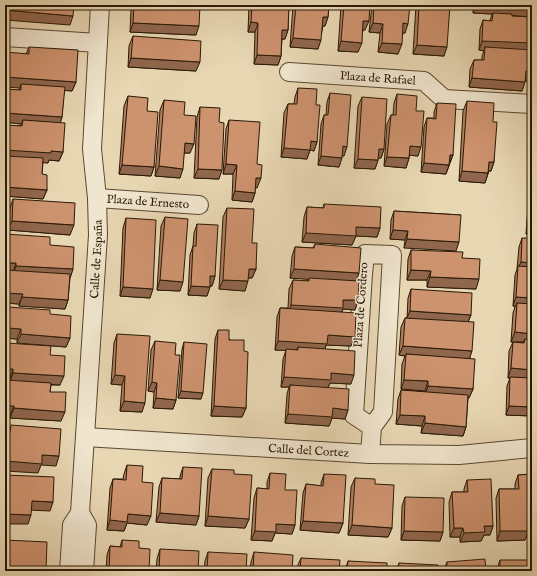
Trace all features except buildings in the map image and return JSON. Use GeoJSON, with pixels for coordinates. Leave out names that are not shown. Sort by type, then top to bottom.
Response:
{"type":"FeatureCollection","features":[{"type":"Feature","properties":{"kind":"street","name":"Calle de España"},"geometry":{"type":"LineString","coordinates":[[69,571],[72,525],[80,513],[98,235],[97,198],[92,149],[100,5]]}},
{"type":"Feature","properties":{"kind":"street"},"geometry":{"type":"LineString","coordinates":[[5,37],[98,43]]}},
{"type":"Feature","properties":{"kind":"street","name":"Plaza de Rafael"},"geometry":{"type":"LineString","coordinates":[[289,72],[424,81],[444,99],[532,104]]}},
{"type":"Feature","properties":{"kind":"street","name":"Plaza de Ernesto"},"geometry":{"type":"LineString","coordinates":[[97,198],[199,204]]}},
{"type":"Feature","properties":{"kind":"street","name":"Plaza de Cordero"},"geometry":{"type":"LineString","coordinates":[[370,454],[372,427],[383,412],[392,255],[365,254],[362,274],[354,415],[372,427]]}},
{"type":"Feature","properties":{"kind":"street","name":"Calle del Cortez"},"geometry":{"type":"LineString","coordinates":[[85,437],[370,454],[459,455],[532,448]]}},
{"type":"Feature","properties":{"kind":"street","name":"Calle de España"},"geometry":{"type":"LineString","coordinates":[[80,513],[87,525],[84,571]]}}]}
